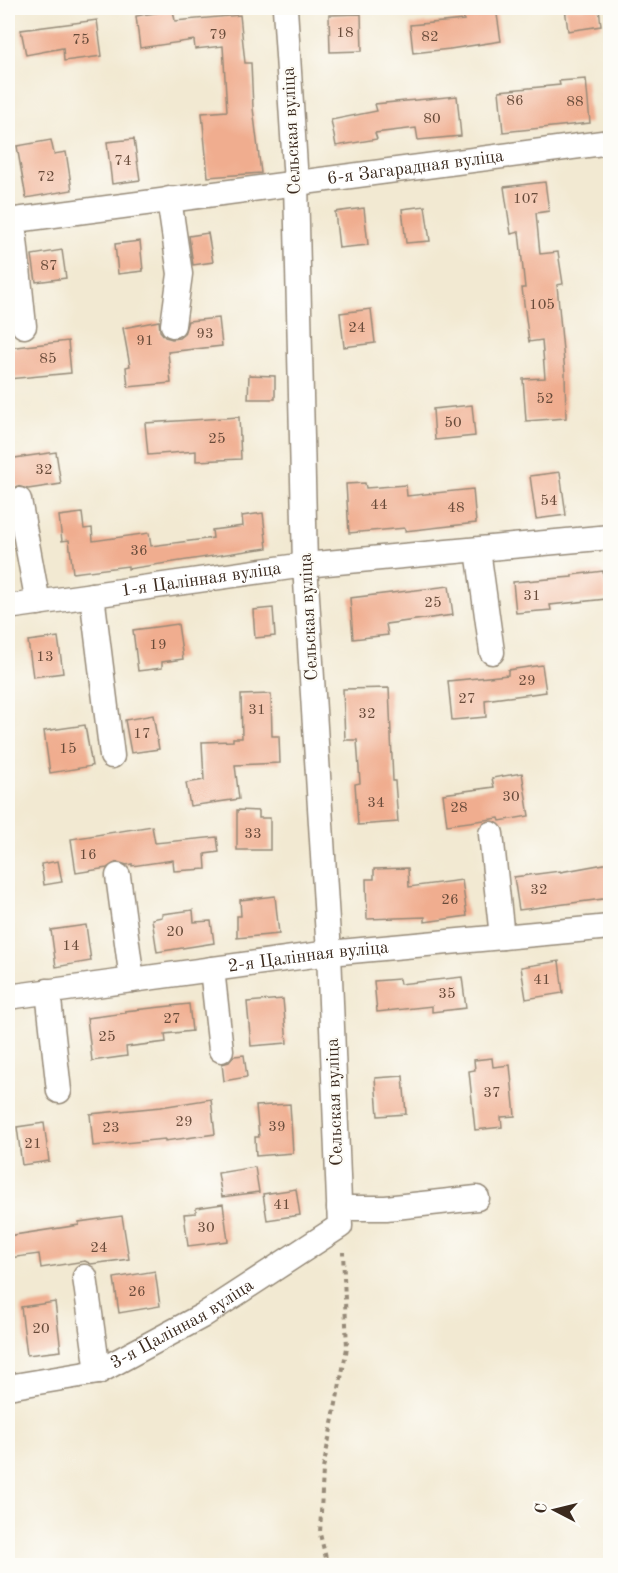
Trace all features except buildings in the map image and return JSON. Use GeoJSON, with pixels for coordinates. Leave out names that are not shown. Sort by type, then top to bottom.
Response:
{"type":"FeatureCollection","features":[{"type":"Feature","properties":{"kind":"street","name":"Сельская вуліца"},"geometry":{"type":"LineString","coordinates":[[285,8],[296,183],[305,565],[329,953],[340,1217]]}},
{"type":"Feature","properties":{"kind":"street","name":"6-я Загарадная вуліца"},"geometry":{"type":"LineString","coordinates":[[10,220],[610,142]]}},
{"type":"Feature","properties":{"kind":"street"},"geometry":{"type":"LineString","coordinates":[[169,199],[180,274],[173,325]]}},
{"type":"Feature","properties":{"kind":"street"},"geometry":{"type":"LineString","coordinates":[[10,220],[24,326]]}},
{"type":"Feature","properties":{"kind":"street"},"geometry":{"type":"LineString","coordinates":[[19,500],[38,603]]}},
{"type":"Feature","properties":{"kind":"street","name":"1-я Цалінная вуліца"},"geometry":{"type":"LineString","coordinates":[[8,607],[305,565],[610,537]]}},
{"type":"Feature","properties":{"kind":"street"},"geometry":{"type":"LineString","coordinates":[[478,550],[492,652]]}},
{"type":"Feature","properties":{"kind":"street"},"geometry":{"type":"LineString","coordinates":[[92,595],[112,756]]}},
{"type":"Feature","properties":{"kind":"street"},"geometry":{"type":"LineString","coordinates":[[491,834],[502,937]]}},
{"type":"Feature","properties":{"kind":"street"},"geometry":{"type":"LineString","coordinates":[[118,876],[132,980]]}},
{"type":"Feature","properties":{"kind":"street","name":"2-я Цалінная вуліца"},"geometry":{"type":"LineString","coordinates":[[8,997],[329,953],[610,927]]}},
{"type":"Feature","properties":{"kind":"street"},"geometry":{"type":"LineString","coordinates":[[212,969],[221,1050]]}},
{"type":"Feature","properties":{"kind":"street"},"geometry":{"type":"LineString","coordinates":[[48,992],[59,1091]]}},
{"type":"Feature","properties":{"kind":"street"},"geometry":{"type":"LineString","coordinates":[[340,1217],[386,1208],[477,1198]]}},
{"type":"Feature","properties":{"kind":"street","name":"3-я Цалінная вуліца"},"geometry":{"type":"LineString","coordinates":[[8,1387],[98,1372],[202,1316],[340,1217]]}},
{"type":"Feature","properties":{"kind":"street"},"geometry":{"type":"LineString","coordinates":[[85,1277],[98,1372]]}},
{"type":"Feature","properties":{"kind":"path"},"geometry":{"type":"LineString","coordinates":[[328,1566],[320,1534],[323,1469],[347,1348],[340,1217]]}}]}
